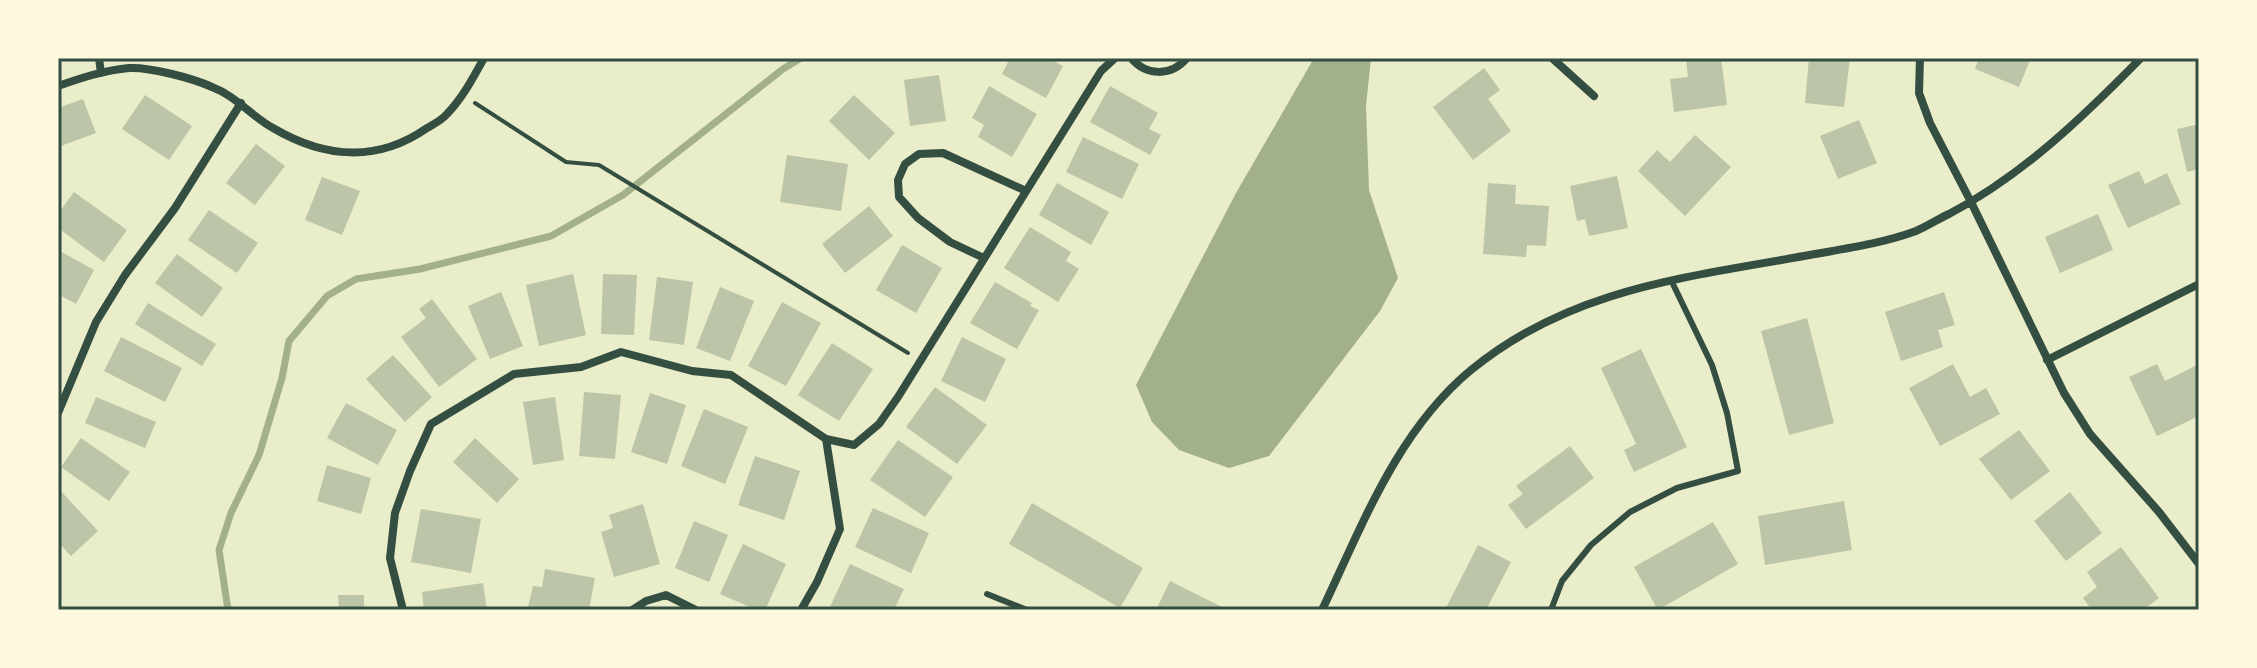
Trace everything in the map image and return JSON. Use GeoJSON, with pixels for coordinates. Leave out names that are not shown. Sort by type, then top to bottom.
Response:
{"type":"FeatureCollection","features":[{"type":"Feature","properties":{"kind":"street"},"geometry":{"type":"LineString","coordinates":[[99,58],[101,73]]}},
{"type":"Feature","properties":{"kind":"street"},"geometry":{"type":"LineString","coordinates":[[58,86],[87,75],[131,68],[183,77],[214,87],[241,103],[271,127],[318,148],[368,153],[414,138],[445,116],[463,95],[484,58]]}},
{"type":"Feature","properties":{"kind":"street"},"geometry":{"type":"LineString","coordinates":[[403,610],[390,558],[395,513],[431,424],[514,374],[581,367],[621,352],[692,371],[731,375],[826,439],[854,445],[879,424],[1101,71],[1115,58]]}},
{"type":"Feature","properties":{"kind":"street"},"geometry":{"type":"LineString","coordinates":[[1131,58],[1144,69],[1157,73],[1171,70],[1187,58]]}},
{"type":"Feature","properties":{"kind":"street"},"geometry":{"type":"LineString","coordinates":[[1552,58],[1594,96]]}},
{"type":"Feature","properties":{"kind":"street"},"geometry":{"type":"LineString","coordinates":[[1920,58],[1919,93],[1926,113],[2064,393],[2090,434],[2159,512],[2199,564]]}},
{"type":"Feature","properties":{"kind":"street"},"geometry":{"type":"LineString","coordinates":[[1322,610],[1388,472],[1430,412],[1469,371],[1512,339],[1557,315],[1615,293],[1874,244],[1918,230],[1971,202],[2041,154],[2141,58]]}},
{"type":"Feature","properties":{"kind":"street"},"geometry":{"type":"LineString","coordinates":[[58,413],[96,322],[125,275],[175,208],[241,103]]}},
{"type":"Feature","properties":{"kind":"street"},"geometry":{"type":"LineString","coordinates":[[984,258],[950,242],[918,218],[899,197],[898,180],[905,164],[919,154],[943,153],[1026,191]]}},
{"type":"Feature","properties":{"kind":"street"},"geometry":{"type":"LineString","coordinates":[[2047,360],[2199,284]]}},
{"type":"Feature","properties":{"kind":"street"},"geometry":{"type":"LineString","coordinates":[[801,610],[840,529],[826,439]]}},
{"type":"Feature","properties":{"kind":"street"},"geometry":{"type":"LineString","coordinates":[[632,610],[646,601],[666,595],[696,610]]}},
{"type":"Feature","properties":{"kind":"lane"},"geometry":{"type":"LineString","coordinates":[[1551,610],[1562,581],[1591,545],[1630,512],[1677,488],[1738,471],[1727,413],[1712,365],[1671,280]]}},
{"type":"Feature","properties":{"kind":"lane"},"geometry":{"type":"LineString","coordinates":[[987,594],[1027,610]]}},
{"type":"Feature","properties":{"kind":"path"},"geometry":{"type":"LineString","coordinates":[[463,95],[566,162],[599,165],[921,361]]}},
{"type":"Feature","properties":{"kind":"shaded area"},"geometry":{"type":"Polygon","coordinates":[[[1314,58],[1371,58],[1366,106],[1369,190],[1398,278],[1380,311],[1269,456],[1229,468],[1179,450],[1152,422],[1136,385],[1236,193],[1314,58]]]}},
{"type":"Feature","properties":{"kind":"building"},"geometry":{"type":"Polygon","coordinates":[[[1010,58],[1048,58],[1063,66],[1046,98],[1002,74],[1010,58]]]}},
{"type":"Feature","properties":{"kind":"building"},"geometry":{"type":"Polygon","coordinates":[[[1721,58],[1727,105],[1674,112],[1670,79],[1688,77],[1686,59],[1721,58]]]}},
{"type":"Feature","properties":{"kind":"building"},"geometry":{"type":"Polygon","coordinates":[[[1809,58],[1850,58],[1844,107],[1805,103],[1809,58]]]}},
{"type":"Feature","properties":{"kind":"building"},"geometry":{"type":"Polygon","coordinates":[[[1979,58],[2031,58],[2019,87],[1975,69],[1979,58]]]}},
{"type":"Feature","properties":{"kind":"building"},"geometry":{"type":"Polygon","coordinates":[[[1484,68],[1500,90],[1488,99],[1511,131],[1473,160],[1433,107],[1484,68]]]}},
{"type":"Feature","properties":{"kind":"building"},"geometry":{"type":"Polygon","coordinates":[[[939,75],[946,121],[910,126],[904,80],[939,75]]]}},
{"type":"Feature","properties":{"kind":"building"},"geometry":{"type":"Polygon","coordinates":[[[989,86],[1037,114],[1012,157],[978,137],[984,125],[972,118],[989,86]]]}},
{"type":"Feature","properties":{"kind":"building"},"geometry":{"type":"Polygon","coordinates":[[[1110,86],[1158,113],[1149,129],[1161,135],[1150,155],[1090,122],[1110,86]]]}},
{"type":"Feature","properties":{"kind":"building"},"geometry":{"type":"Polygon","coordinates":[[[145,95],[192,126],[169,160],[122,129],[145,95]]]}},
{"type":"Feature","properties":{"kind":"building"},"geometry":{"type":"Polygon","coordinates":[[[854,95],[895,133],[869,160],[829,121],[854,95]]]}},
{"type":"Feature","properties":{"kind":"building"},"geometry":{"type":"Polygon","coordinates":[[[83,99],[96,133],[58,147],[58,108],[83,99]]]}},
{"type":"Feature","properties":{"kind":"building"},"geometry":{"type":"Polygon","coordinates":[[[1859,120],[1877,163],[1838,179],[1820,136],[1859,120]]]}},
{"type":"Feature","properties":{"kind":"building"},"geometry":{"type":"Polygon","coordinates":[[[2199,124],[2199,169],[2187,172],[2177,129],[2199,124]]]}},
{"type":"Feature","properties":{"kind":"building"},"geometry":{"type":"Polygon","coordinates":[[[1695,135],[1731,167],[1685,216],[1638,171],[1657,150],[1670,162],[1695,135]]]}},
{"type":"Feature","properties":{"kind":"building"},"geometry":{"type":"Polygon","coordinates":[[[1083,137],[1139,164],[1122,199],[1066,172],[1083,137]]]}},
{"type":"Feature","properties":{"kind":"building"},"geometry":{"type":"Polygon","coordinates":[[[256,144],[285,166],[255,205],[226,183],[256,144]]]}},
{"type":"Feature","properties":{"kind":"building"},"geometry":{"type":"Polygon","coordinates":[[[787,155],[848,164],[841,211],[780,202],[787,155]]]}},
{"type":"Feature","properties":{"kind":"building"},"geometry":{"type":"Polygon","coordinates":[[[2139,171],[2145,184],[2167,173],[2181,204],[2128,228],[2108,185],[2139,171]]]}},
{"type":"Feature","properties":{"kind":"building"},"geometry":{"type":"Polygon","coordinates":[[[1617,176],[1628,228],[1589,236],[1585,219],[1577,221],[1570,186],[1617,176]]]}},
{"type":"Feature","properties":{"kind":"building"},"geometry":{"type":"Polygon","coordinates":[[[322,177],[360,191],[342,235],[305,220],[322,177]]]}},
{"type":"Feature","properties":{"kind":"building"},"geometry":{"type":"Polygon","coordinates":[[[1057,183],[1109,212],[1091,245],[1039,215],[1057,183]]]}},
{"type":"Feature","properties":{"kind":"building"},"geometry":{"type":"Polygon","coordinates":[[[1488,183],[1516,185],[1515,204],[1549,206],[1546,246],[1527,245],[1526,257],[1483,254],[1488,183]]]}},
{"type":"Feature","properties":{"kind":"building"},"geometry":{"type":"Polygon","coordinates":[[[74,192],[127,230],[104,262],[58,228],[58,214],[74,192]]]}},
{"type":"Feature","properties":{"kind":"building"},"geometry":{"type":"Polygon","coordinates":[[[869,206],[893,236],[845,273],[822,244],[869,206]]]}},
{"type":"Feature","properties":{"kind":"building"},"geometry":{"type":"Polygon","coordinates":[[[209,210],[258,243],[237,273],[188,240],[209,210]]]}},
{"type":"Feature","properties":{"kind":"building"},"geometry":{"type":"Polygon","coordinates":[[[2098,214],[2113,250],[2060,273],[2045,237],[2098,214]]]}},
{"type":"Feature","properties":{"kind":"building"},"geometry":{"type":"Polygon","coordinates":[[[1030,227],[1071,252],[1066,261],[1079,269],[1058,302],[1004,268],[1030,227]]]}},
{"type":"Feature","properties":{"kind":"building"},"geometry":{"type":"Polygon","coordinates":[[[902,245],[942,268],[916,313],[876,290],[902,245]]]}},
{"type":"Feature","properties":{"kind":"building"},"geometry":{"type":"Polygon","coordinates":[[[58,250],[94,270],[76,304],[58,294],[58,250]]]}},
{"type":"Feature","properties":{"kind":"building"},"geometry":{"type":"Polygon","coordinates":[[[177,254],[223,288],[202,317],[155,283],[177,254]]]}},
{"type":"Feature","properties":{"kind":"building"},"geometry":{"type":"Polygon","coordinates":[[[573,274],[586,335],[539,346],[526,285],[573,274]]]}},
{"type":"Feature","properties":{"kind":"building"},"geometry":{"type":"Polygon","coordinates":[[[603,274],[637,275],[634,335],[601,334],[603,274]]]}},
{"type":"Feature","properties":{"kind":"building"},"geometry":{"type":"Polygon","coordinates":[[[657,277],[693,282],[684,345],[649,340],[657,277]]]}},
{"type":"Feature","properties":{"kind":"building"},"geometry":{"type":"Polygon","coordinates":[[[995,282],[1039,310],[1017,349],[970,323],[995,282]]]}},
{"type":"Feature","properties":{"kind":"building"},"geometry":{"type":"Polygon","coordinates":[[[720,287],[754,301],[730,361],[696,348],[720,287]]]}},
{"type":"Feature","properties":{"kind":"building"},"geometry":{"type":"Polygon","coordinates":[[[501,292],[523,346],[490,359],[468,306],[501,292]]]}},
{"type":"Feature","properties":{"kind":"building"},"geometry":{"type":"Polygon","coordinates":[[[1944,292],[1955,325],[1938,330],[1943,347],[1901,361],[1885,312],[1944,292]]]}},
{"type":"Feature","properties":{"kind":"building"},"geometry":{"type":"Polygon","coordinates":[[[432,299],[477,359],[439,387],[401,337],[426,318],[419,309],[432,299]]]}},
{"type":"Feature","properties":{"kind":"building"},"geometry":{"type":"Polygon","coordinates":[[[782,302],[821,323],[786,386],[748,366],[782,302]]]}},
{"type":"Feature","properties":{"kind":"building"},"geometry":{"type":"Polygon","coordinates":[[[148,303],[216,344],[202,366],[135,324],[148,303]]]}},
{"type":"Feature","properties":{"kind":"building"},"geometry":{"type":"Polygon","coordinates":[[[1807,318],[1834,423],[1789,435],[1761,331],[1807,318]]]}},
{"type":"Feature","properties":{"kind":"building"},"geometry":{"type":"Polygon","coordinates":[[[121,337],[182,368],[165,402],[104,371],[121,337]]]}},
{"type":"Feature","properties":{"kind":"building"},"geometry":{"type":"Polygon","coordinates":[[[962,337],[1006,359],[985,402],[941,381],[962,337]]]}},
{"type":"Feature","properties":{"kind":"building"},"geometry":{"type":"Polygon","coordinates":[[[832,343],[873,369],[839,421],[798,395],[832,343]]]}},
{"type":"Feature","properties":{"kind":"building"},"geometry":{"type":"Polygon","coordinates":[[[1641,349],[1687,447],[1634,472],[1624,450],[1636,444],[1601,368],[1641,349]]]}},
{"type":"Feature","properties":{"kind":"building"},"geometry":{"type":"Polygon","coordinates":[[[393,355],[432,397],[405,422],[366,379],[393,355]]]}},
{"type":"Feature","properties":{"kind":"building"},"geometry":{"type":"Polygon","coordinates":[[[1953,364],[1970,397],[1986,388],[2000,414],[1940,446],[1909,388],[1953,364]]]}},
{"type":"Feature","properties":{"kind":"building"},"geometry":{"type":"Polygon","coordinates":[[[2157,364],[2165,381],[2197,365],[2199,416],[2157,436],[2129,377],[2157,364]]]}},
{"type":"Feature","properties":{"kind":"building"},"geometry":{"type":"Polygon","coordinates":[[[935,387],[987,425],[957,464],[906,427],[935,387]]]}},
{"type":"Feature","properties":{"kind":"building"},"geometry":{"type":"Polygon","coordinates":[[[584,392],[621,395],[615,459],[579,456],[584,392]]]}},
{"type":"Feature","properties":{"kind":"building"},"geometry":{"type":"Polygon","coordinates":[[[650,393],[686,405],[667,464],[631,452],[650,393]]]}},
{"type":"Feature","properties":{"kind":"building"},"geometry":{"type":"Polygon","coordinates":[[[96,397],[156,422],[145,448],[85,423],[96,397]]]}},
{"type":"Feature","properties":{"kind":"building"},"geometry":{"type":"Polygon","coordinates":[[[555,397],[564,460],[533,465],[523,402],[555,397]]]}},
{"type":"Feature","properties":{"kind":"building"},"geometry":{"type":"Polygon","coordinates":[[[346,403],[397,430],[378,465],[327,438],[346,403]]]}},
{"type":"Feature","properties":{"kind":"building"},"geometry":{"type":"Polygon","coordinates":[[[704,409],[748,427],[725,484],[681,466],[704,409]]]}},
{"type":"Feature","properties":{"kind":"building"},"geometry":{"type":"Polygon","coordinates":[[[2019,430],[2050,471],[2011,500],[1979,459],[2019,430]]]}},
{"type":"Feature","properties":{"kind":"building"},"geometry":{"type":"Polygon","coordinates":[[[81,438],[130,472],[109,501],[61,467],[81,438]]]}},
{"type":"Feature","properties":{"kind":"building"},"geometry":{"type":"Polygon","coordinates":[[[475,438],[519,479],[497,503],[453,462],[475,438]]]}},
{"type":"Feature","properties":{"kind":"building"},"geometry":{"type":"Polygon","coordinates":[[[898,440],[953,477],[925,517],[870,480],[898,440]]]}},
{"type":"Feature","properties":{"kind":"building"},"geometry":{"type":"Polygon","coordinates":[[[1570,446],[1594,478],[1526,529],[1508,505],[1523,494],[1516,486],[1570,446]]]}},
{"type":"Feature","properties":{"kind":"building"},"geometry":{"type":"Polygon","coordinates":[[[755,456],[800,471],[784,520],[738,505],[755,456]]]}},
{"type":"Feature","properties":{"kind":"building"},"geometry":{"type":"Polygon","coordinates":[[[327,465],[371,478],[361,514],[317,501],[327,465]]]}},
{"type":"Feature","properties":{"kind":"building"},"geometry":{"type":"Polygon","coordinates":[[[58,488],[98,531],[71,556],[58,542],[58,488]]]}},
{"type":"Feature","properties":{"kind":"building"},"geometry":{"type":"Polygon","coordinates":[[[2070,492],[2102,533],[2066,561],[2034,521],[2070,492]]]}},
{"type":"Feature","properties":{"kind":"building"},"geometry":{"type":"Polygon","coordinates":[[[1844,501],[1852,550],[1765,565],[1758,516],[1844,501]]]}},
{"type":"Feature","properties":{"kind":"building"},"geometry":{"type":"Polygon","coordinates":[[[1032,503],[1143,568],[1120,608],[1009,544],[1032,503]]]}},
{"type":"Feature","properties":{"kind":"building"},"geometry":{"type":"Polygon","coordinates":[[[643,504],[660,564],[614,577],[601,532],[613,528],[609,515],[643,504]]]}},
{"type":"Feature","properties":{"kind":"building"},"geometry":{"type":"Polygon","coordinates":[[[873,508],[929,533],[911,573],[855,547],[873,508]]]}},
{"type":"Feature","properties":{"kind":"building"},"geometry":{"type":"Polygon","coordinates":[[[421,509],[481,519],[471,573],[411,562],[421,509]]]}},
{"type":"Feature","properties":{"kind":"building"},"geometry":{"type":"Polygon","coordinates":[[[694,521],[728,535],[709,582],[675,568],[694,521]]]}},
{"type":"Feature","properties":{"kind":"building"},"geometry":{"type":"Polygon","coordinates":[[[1713,522],[1738,564],[1658,610],[1634,567],[1713,522]]]}},
{"type":"Feature","properties":{"kind":"building"},"geometry":{"type":"Polygon","coordinates":[[[743,544],[786,564],[765,610],[757,610],[720,594],[743,544]]]}},
{"type":"Feature","properties":{"kind":"building"},"geometry":{"type":"Polygon","coordinates":[[[1478,545],[1511,562],[1486,610],[1445,610],[1478,545]]]}},
{"type":"Feature","properties":{"kind":"building"},"geometry":{"type":"Polygon","coordinates":[[[2121,547],[2159,598],[2143,610],[2092,610],[2083,598],[2097,587],[2087,572],[2121,547]]]}},
{"type":"Feature","properties":{"kind":"building"},"geometry":{"type":"Polygon","coordinates":[[[850,564],[904,589],[894,610],[836,610],[830,607],[850,564]]]}},
{"type":"Feature","properties":{"kind":"building"},"geometry":{"type":"Polygon","coordinates":[[[545,569],[595,578],[589,610],[528,607],[533,586],[542,587],[545,569]]]}},
{"type":"Feature","properties":{"kind":"building"},"geometry":{"type":"Polygon","coordinates":[[[1170,581],[1228,610],[1156,610],[1170,581]]]}},
{"type":"Feature","properties":{"kind":"building"},"geometry":{"type":"Polygon","coordinates":[[[483,583],[487,610],[424,610],[422,592],[483,583]]]}},
{"type":"Feature","properties":{"kind":"building"},"geometry":{"type":"Polygon","coordinates":[[[338,595],[364,595],[364,610],[339,610],[338,595]]]}},
{"type":"Feature","properties":{"kind":"waterway"},"geometry":{"type":"LineString","coordinates":[[228,610],[219,550],[231,513],[259,455],[282,378],[289,341],[327,296],[356,279],[420,269],[551,236],[623,195],[801,58]]}}]}
